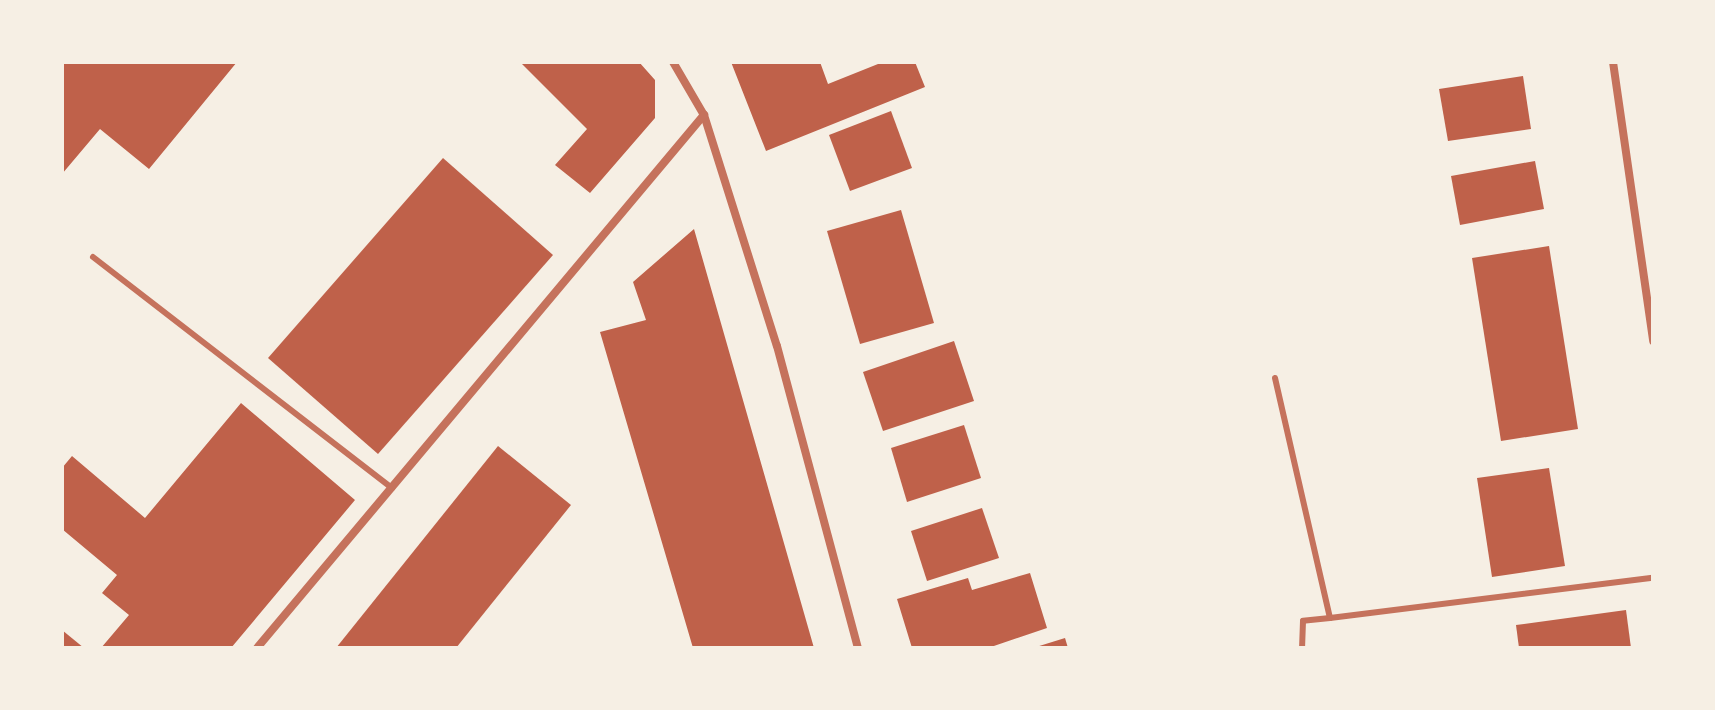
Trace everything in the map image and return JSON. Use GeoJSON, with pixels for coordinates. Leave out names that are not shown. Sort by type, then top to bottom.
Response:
{"type":"FeatureCollection","features":[{"type":"Feature","properties":{"kind":"street"},"geometry":{"type":"LineString","coordinates":[[673,62],[704,115],[777,346],[858,648]]}},
{"type":"Feature","properties":{"kind":"street"},"geometry":{"type":"LineString","coordinates":[[1613,62],[1653,341]]}},
{"type":"Feature","properties":{"kind":"street"},"geometry":{"type":"LineString","coordinates":[[257,648],[704,115]]}},
{"type":"Feature","properties":{"kind":"lane"},"geometry":{"type":"LineString","coordinates":[[93,257],[392,488]]}},
{"type":"Feature","properties":{"kind":"lane"},"geometry":{"type":"LineString","coordinates":[[1275,378],[1330,618]]}},
{"type":"Feature","properties":{"kind":"lane"},"geometry":{"type":"LineString","coordinates":[[1302,648],[1303,621],[1653,578]]}},
{"type":"Feature","properties":{"kind":"building"},"geometry":{"type":"Polygon","coordinates":[[[62,62],[237,62],[149,169],[100,129],[62,174],[62,62]]]}},
{"type":"Feature","properties":{"kind":"building"},"geometry":{"type":"Polygon","coordinates":[[[520,62],[639,62],[655,80],[655,118],[590,193],[555,165],[587,129],[520,62]]]}},
{"type":"Feature","properties":{"kind":"building"},"geometry":{"type":"Polygon","coordinates":[[[731,62],[820,62],[828,84],[883,62],[915,62],[925,87],[766,151],[731,62]]]}},
{"type":"Feature","properties":{"kind":"building"},"geometry":{"type":"Polygon","coordinates":[[[1523,76],[1531,129],[1448,141],[1439,89],[1523,76]]]}},
{"type":"Feature","properties":{"kind":"building"},"geometry":{"type":"Polygon","coordinates":[[[891,111],[912,168],[850,191],[829,135],[891,111]]]}},
{"type":"Feature","properties":{"kind":"building"},"geometry":{"type":"Polygon","coordinates":[[[443,158],[553,255],[378,454],[268,358],[443,158]]]}},
{"type":"Feature","properties":{"kind":"building"},"geometry":{"type":"Polygon","coordinates":[[[1535,161],[1544,209],[1460,225],[1451,176],[1535,161]]]}},
{"type":"Feature","properties":{"kind":"building"},"geometry":{"type":"Polygon","coordinates":[[[901,210],[934,323],[860,344],[827,231],[901,210]]]}},
{"type":"Feature","properties":{"kind":"building"},"geometry":{"type":"Polygon","coordinates":[[[694,229],[814,648],[693,648],[600,332],[646,320],[633,282],[694,229]]]}},
{"type":"Feature","properties":{"kind":"building"},"geometry":{"type":"Polygon","coordinates":[[[1549,246],[1578,429],[1501,441],[1472,258],[1549,246]]]}},
{"type":"Feature","properties":{"kind":"building"},"geometry":{"type":"Polygon","coordinates":[[[954,341],[974,401],[883,431],[863,372],[954,341]]]}},
{"type":"Feature","properties":{"kind":"building"},"geometry":{"type":"Polygon","coordinates":[[[241,403],[355,500],[231,648],[101,648],[129,615],[102,593],[117,575],[62,529],[62,468],[72,456],[145,518],[241,403]]]}},
{"type":"Feature","properties":{"kind":"building"},"geometry":{"type":"Polygon","coordinates":[[[964,425],[981,478],[907,502],[891,448],[964,425]]]}},
{"type":"Feature","properties":{"kind":"building"},"geometry":{"type":"Polygon","coordinates":[[[498,446],[571,505],[456,648],[336,648],[498,446]]]}},
{"type":"Feature","properties":{"kind":"building"},"geometry":{"type":"Polygon","coordinates":[[[1549,468],[1565,566],[1492,577],[1477,478],[1549,468]]]}},
{"type":"Feature","properties":{"kind":"building"},"geometry":{"type":"Polygon","coordinates":[[[982,508],[999,558],[927,581],[911,531],[982,508]]]}},
{"type":"Feature","properties":{"kind":"building"},"geometry":{"type":"Polygon","coordinates":[[[1030,573],[1047,628],[988,648],[912,648],[897,599],[968,578],[972,590],[1030,573]]]}},
{"type":"Feature","properties":{"kind":"building"},"geometry":{"type":"Polygon","coordinates":[[[1626,610],[1631,648],[1519,648],[1516,625],[1626,610]]]}},
{"type":"Feature","properties":{"kind":"building"},"geometry":{"type":"Polygon","coordinates":[[[62,630],[84,648],[62,648],[62,630]]]}},
{"type":"Feature","properties":{"kind":"building"},"geometry":{"type":"Polygon","coordinates":[[[1065,638],[1068,648],[1036,648],[1036,647],[1065,638]]]}}]}
